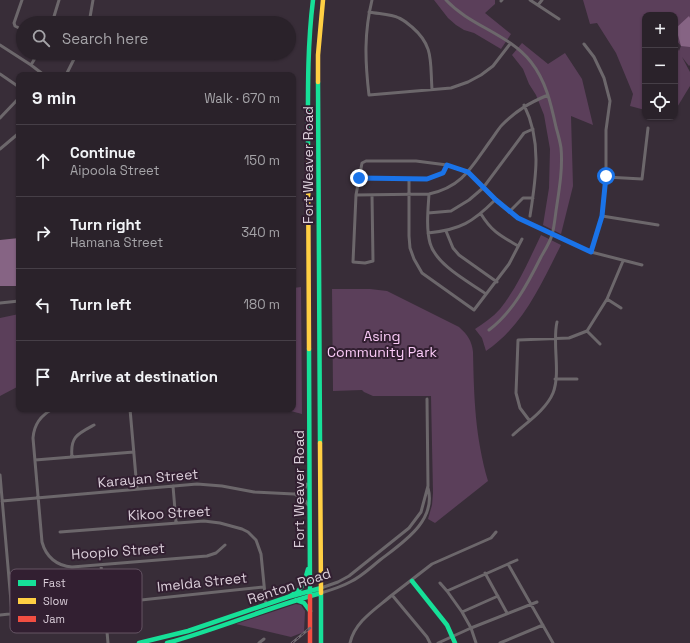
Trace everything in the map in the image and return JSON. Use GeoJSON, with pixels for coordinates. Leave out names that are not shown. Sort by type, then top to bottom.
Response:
{"type":"FeatureCollection","features":[{"type":"Feature","properties":{"kind":"main road","name":"Fort Weaver Road"},"geometry":{"type":"LineString","coordinates":[[310,643],[311,512],[308,55],[313,0]]}},
{"type":"Feature","properties":{"kind":"main road","name":"Fort Weaver Road"},"geometry":{"type":"LineString","coordinates":[[321,643],[318,55],[323,0]]}},
{"type":"Feature","properties":{"kind":"main road"},"geometry":{"type":"LineString","coordinates":[[311,564],[313,582],[320,590]]}},
{"type":"Feature","properties":{"kind":"main road"},"geometry":{"type":"LineString","coordinates":[[288,598],[298,593],[302,589],[311,564]]}},
{"type":"Feature","properties":{"kind":"main road"},"geometry":{"type":"LineString","coordinates":[[412,581],[447,625],[455,643]]}},
{"type":"Feature","properties":{"kind":"main road","name":"Renton Road"},"geometry":{"type":"LineString","coordinates":[[139,643],[159,641],[188,631],[296,600],[320,590]]}},
{"type":"Feature","properties":{"kind":"main road","name":"Renton Road"},"geometry":{"type":"LineString","coordinates":[[167,643],[190,637],[266,605],[288,598],[310,594]]}},
{"type":"Feature","properties":{"kind":"main road"},"geometry":{"type":"LineString","coordinates":[[296,600],[304,603],[310,612]]}},
{"type":"Feature","properties":{"kind":"street"},"geometry":{"type":"LineString","coordinates":[[16,16],[22,0]]}},
{"type":"Feature","properties":{"kind":"street"},"geometry":{"type":"LineString","coordinates":[[54,16],[59,0]]}},
{"type":"Feature","properties":{"kind":"street"},"geometry":{"type":"LineString","coordinates":[[90,16],[93,0]]}},
{"type":"Feature","properties":{"kind":"street"},"geometry":{"type":"LineString","coordinates":[[372,0],[369,12],[365,59],[369,95],[451,88],[468,82],[481,76],[493,66],[510,44]]}},
{"type":"Feature","properties":{"kind":"street"},"geometry":{"type":"LineString","coordinates":[[446,0],[468,18],[500,36],[520,51],[531,62],[544,84],[548,95],[561,148],[559,186],[552,235],[514,304],[498,323],[489,330]]}},
{"type":"Feature","properties":{"kind":"street"},"geometry":{"type":"LineString","coordinates":[[530,0],[559,19]]}},
{"type":"Feature","properties":{"kind":"street"},"geometry":{"type":"LineString","coordinates":[[538,5],[542,0]]}},
{"type":"Feature","properties":{"kind":"street"},"geometry":{"type":"LineString","coordinates":[[369,12],[399,18],[422,36],[430,52],[432,89]]}},
{"type":"Feature","properties":{"kind":"street"},"geometry":{"type":"LineString","coordinates":[[16,17],[14,23],[16,26]]}},
{"type":"Feature","properties":{"kind":"street"},"geometry":{"type":"LineString","coordinates":[[584,44],[594,57],[604,78],[610,101],[606,130],[606,176],[602,216],[591,252]]}},
{"type":"Feature","properties":{"kind":"street"},"geometry":{"type":"LineString","coordinates":[[0,45],[16,55]]}},
{"type":"Feature","properties":{"kind":"street"},"geometry":{"type":"LineString","coordinates":[[23,60],[40,72]]}},
{"type":"Feature","properties":{"kind":"street"},"geometry":{"type":"LineString","coordinates":[[31,65],[34,60]]}},
{"type":"Feature","properties":{"kind":"street"},"geometry":{"type":"LineString","coordinates":[[68,72],[74,60]]}},
{"type":"Feature","properties":{"kind":"street"},"geometry":{"type":"LineString","coordinates":[[0,74],[16,86]]}},
{"type":"Feature","properties":{"kind":"street"},"geometry":{"type":"LineString","coordinates":[[356,195],[429,194],[441,192],[455,184],[468,172],[502,125],[524,106],[548,95]]}},
{"type":"Feature","properties":{"kind":"street"},"geometry":{"type":"LineString","coordinates":[[0,118],[16,101]]}},
{"type":"Feature","properties":{"kind":"street"},"geometry":{"type":"LineString","coordinates":[[524,106],[533,129],[536,162],[536,181],[530,216]]}},
{"type":"Feature","properties":{"kind":"street"},"geometry":{"type":"LineString","coordinates":[[606,176],[642,179],[648,128]]}},
{"type":"Feature","properties":{"kind":"street"},"geometry":{"type":"LineString","coordinates":[[428,213],[451,211],[469,200],[483,188],[524,133],[533,129]]}},
{"type":"Feature","properties":{"kind":"street"},"geometry":{"type":"LineString","coordinates":[[0,149],[16,136]]}},
{"type":"Feature","properties":{"kind":"street"},"geometry":{"type":"LineString","coordinates":[[372,195],[373,261],[365,263],[357,262],[352,260],[356,195],[362,163],[366,161],[416,161],[447,165],[468,172],[509,212],[518,218],[591,252],[642,266]]}},
{"type":"Feature","properties":{"kind":"street"},"geometry":{"type":"LineString","coordinates":[[359,178],[409,180],[427,179],[443,173],[447,165]]}},
{"type":"Feature","properties":{"kind":"street"},"geometry":{"type":"LineString","coordinates":[[409,180],[410,248],[417,266],[422,273],[431,280],[474,310],[497,282],[509,264],[522,239]]}},
{"type":"Feature","properties":{"kind":"street"},"geometry":{"type":"LineString","coordinates":[[429,194],[428,233],[430,244],[444,264],[486,294]]}},
{"type":"Feature","properties":{"kind":"street"},"geometry":{"type":"LineString","coordinates":[[509,212],[524,198],[533,198]]}},
{"type":"Feature","properties":{"kind":"street"},"geometry":{"type":"LineString","coordinates":[[428,233],[446,231],[465,225],[481,214],[496,200]]}},
{"type":"Feature","properties":{"kind":"street"},"geometry":{"type":"LineString","coordinates":[[481,214],[488,226],[518,246]]}},
{"type":"Feature","properties":{"kind":"street"},"geometry":{"type":"LineString","coordinates":[[602,216],[658,225]]}},
{"type":"Feature","properties":{"kind":"street"},"geometry":{"type":"LineString","coordinates":[[446,231],[452,248],[459,255],[497,282]]}},
{"type":"Feature","properties":{"kind":"street"},"geometry":{"type":"LineString","coordinates":[[529,420],[520,408],[516,393],[518,340],[569,338],[587,331],[607,299],[623,261]]}},
{"type":"Feature","properties":{"kind":"street"},"geometry":{"type":"LineString","coordinates":[[607,299],[621,308]]}},
{"type":"Feature","properties":{"kind":"street"},"geometry":{"type":"LineString","coordinates":[[0,303],[16,301]]}},
{"type":"Feature","properties":{"kind":"street"},"geometry":{"type":"LineString","coordinates":[[513,436],[542,408],[553,393],[556,379],[555,338],[557,322]]}},
{"type":"Feature","properties":{"kind":"street"},"geometry":{"type":"LineString","coordinates":[[587,331],[600,344]]}},
{"type":"Feature","properties":{"kind":"street"},"geometry":{"type":"LineString","coordinates":[[556,379],[577,379]]}},
{"type":"Feature","properties":{"kind":"street","name":"Renton Road"},"geometry":{"type":"LineString","coordinates":[[320,590],[354,580],[412,535],[421,523],[428,509],[429,497],[427,399]]}},
{"type":"Feature","properties":{"kind":"street","name":"Hoopio Street"},"geometry":{"type":"LineString","coordinates":[[48,412],[43,415],[35,427],[33,438],[42,542],[50,557],[59,564],[69,567],[207,556],[218,551],[225,545]]}},
{"type":"Feature","properties":{"kind":"street"},"geometry":{"type":"LineString","coordinates":[[130,412],[137,489]]}},
{"type":"Feature","properties":{"kind":"street"},"geometry":{"type":"LineString","coordinates":[[72,457],[71,446],[74,438],[79,433],[94,425]]}},
{"type":"Feature","properties":{"kind":"street"},"geometry":{"type":"LineString","coordinates":[[35,460],[134,452]]}},
{"type":"Feature","properties":{"kind":"street"},"geometry":{"type":"LineString","coordinates":[[0,475],[10,591]]}},
{"type":"Feature","properties":{"kind":"street"},"geometry":{"type":"LineString","coordinates":[[294,494],[300,493],[304,490],[310,475]]}},
{"type":"Feature","properties":{"kind":"street","name":"Karayan Street"},"geometry":{"type":"LineString","coordinates":[[2,501],[208,484],[254,492],[294,494]]}},
{"type":"Feature","properties":{"kind":"street"},"geometry":{"type":"LineString","coordinates":[[173,486],[176,522]]}},
{"type":"Feature","properties":{"kind":"street","name":"Renton Road"},"geometry":{"type":"LineString","coordinates":[[320,590],[346,578],[409,528],[421,512],[428,486]]}},
{"type":"Feature","properties":{"kind":"street"},"geometry":{"type":"LineString","coordinates":[[294,494],[306,500],[311,512]]}},
{"type":"Feature","properties":{"kind":"street","name":"Kikoo Street"},"geometry":{"type":"LineString","coordinates":[[60,532],[204,520],[239,528],[248,532],[256,540],[260,550],[266,605]]}},
{"type":"Feature","properties":{"kind":"street"},"geometry":{"type":"LineString","coordinates":[[350,643],[355,629],[360,622],[432,564],[492,538],[496,532]]}},
{"type":"Feature","properties":{"kind":"street"},"geometry":{"type":"LineString","coordinates":[[447,591],[516,560]]}},
{"type":"Feature","properties":{"kind":"street"},"geometry":{"type":"LineString","coordinates":[[508,564],[553,643]]}},
{"type":"Feature","properties":{"kind":"street"},"geometry":{"type":"LineString","coordinates":[[101,565],[101,569]]}},
{"type":"Feature","properties":{"kind":"street"},"geometry":{"type":"LineString","coordinates":[[486,573],[507,613]]}},
{"type":"Feature","properties":{"kind":"street"},"geometry":{"type":"LineString","coordinates":[[440,583],[462,612],[471,628],[476,643]]}},
{"type":"Feature","properties":{"kind":"street","name":"Imelda Street"},"geometry":{"type":"LineString","coordinates":[[142,599],[263,587]]}},
{"type":"Feature","properties":{"kind":"street"},"geometry":{"type":"LineString","coordinates":[[392,595],[430,643]]}},
{"type":"Feature","properties":{"kind":"street"},"geometry":{"type":"LineString","coordinates":[[462,612],[498,596]]}},
{"type":"Feature","properties":{"kind":"street"},"geometry":{"type":"LineString","coordinates":[[438,643],[507,613],[537,602]]}},
{"type":"Feature","properties":{"kind":"street","name":"Imelda Street"},"geometry":{"type":"LineString","coordinates":[[0,615],[10,614]]}},
{"type":"Feature","properties":{"kind":"street"},"geometry":{"type":"LineString","coordinates":[[500,643],[543,625]]}},
{"type":"Feature","properties":{"kind":"street"},"geometry":{"type":"LineString","coordinates":[[107,633],[108,643]]}},
{"type":"Feature","properties":{"kind":"street"},"geometry":{"type":"LineString","coordinates":[[258,643],[264,639]]}},
{"type":"Feature","properties":{"kind":"green space"},"geometry":{"type":"Polygon","coordinates":[[[434,0],[495,0],[495,4],[485,13],[511,34],[501,49],[474,33],[464,30],[456,25],[448,18],[434,0]]]}},
{"type":"Feature","properties":{"kind":"green space"},"geometry":{"type":"Polygon","coordinates":[[[583,0],[690,0],[689,66],[682,57],[690,72],[690,86],[678,106],[678,49],[679,51],[681,46],[678,42],[678,12],[642,12],[642,109],[630,106],[633,94],[616,53],[597,23],[590,24],[583,0]]]}},
{"type":"Feature","properties":{"kind":"green space"},"geometry":{"type":"Polygon","coordinates":[[[522,43],[548,64],[565,53],[582,79],[593,125],[571,116],[573,186],[561,234],[543,225],[549,188],[550,149],[544,115],[536,95],[529,84],[523,69],[512,55],[522,43]]]}},
{"type":"Feature","properties":{"kind":"green space"},"geometry":{"type":"Polygon","coordinates":[[[541,235],[561,245],[538,289],[521,316],[499,341],[486,351],[482,338],[475,329],[494,315],[506,301],[522,274],[541,235]]]}},
{"type":"Feature","properties":{"kind":"green space"},"geometry":{"type":"Polygon","coordinates":[[[301,287],[302,414],[294,412],[296,412],[296,288],[301,287]]]}},
{"type":"Feature","properties":{"kind":"green space","name":"Asing Community Park"},"geometry":{"type":"Polygon","coordinates":[[[332,289],[370,289],[387,291],[459,327],[467,335],[470,341],[473,352],[478,433],[488,481],[435,523],[428,519],[432,505],[433,493],[431,396],[373,396],[362,390],[333,391],[332,289]]]}},
{"type":"Feature","properties":{"kind":"green space"},"geometry":{"type":"Polygon","coordinates":[[[16,315],[16,388],[0,396],[0,318],[16,315]]]}},
{"type":"Feature","properties":{"kind":"green space"},"geometry":{"type":"Polygon","coordinates":[[[296,604],[301,605],[305,611],[304,632],[291,637],[236,624],[296,604]]]}},
{"type":"Feature","properties":{"kind":"shaded area"},"geometry":{"type":"Polygon","coordinates":[[[689,16],[690,47],[681,46],[678,35],[678,26],[689,16]]]}},
{"type":"Feature","properties":{"kind":"shaded area"},"geometry":{"type":"Polygon","coordinates":[[[16,238],[16,286],[0,286],[0,240],[16,238]]]}},
{"type":"Feature","properties":{"kind":"railway"},"geometry":{"type":"LineString","coordinates":[[292,643],[310,628]]}},
{"type":"Feature","properties":{"kind":"traffic: fast"},"geometry":{"type":"LineString","coordinates":[[308,146],[309,55],[313,0]]}},
{"type":"Feature","properties":{"kind":"traffic: fast"},"geometry":{"type":"LineString","coordinates":[[318,82],[320,443]]}},
{"type":"Feature","properties":{"kind":"traffic: fast"},"geometry":{"type":"LineString","coordinates":[[309,349],[310,596]]}},
{"type":"Feature","properties":{"kind":"traffic: fast"},"geometry":{"type":"LineString","coordinates":[[288,597],[300,589],[308,569]]}},
{"type":"Feature","properties":{"kind":"traffic: fast"},"geometry":{"type":"LineString","coordinates":[[412,581],[447,625],[455,643]]}},
{"type":"Feature","properties":{"kind":"traffic: fast"},"geometry":{"type":"LineString","coordinates":[[139,643],[188,631],[288,597],[321,588]]}},
{"type":"Feature","properties":{"kind":"traffic: fast"},"geometry":{"type":"LineString","coordinates":[[167,643],[321,593]]}},
{"type":"Feature","properties":{"kind":"traffic: fast"},"geometry":{"type":"LineString","coordinates":[[321,593],[321,643]]}},
{"type":"Feature","properties":{"kind":"traffic: fast"},"geometry":{"type":"LineString","coordinates":[[296,600],[304,603],[310,611]]}},
{"type":"Feature","properties":{"kind":"traffic: slow"},"geometry":{"type":"LineString","coordinates":[[318,82],[318,55],[323,0]]}},
{"type":"Feature","properties":{"kind":"traffic: slow"},"geometry":{"type":"LineString","coordinates":[[308,146],[309,349]]}},
{"type":"Feature","properties":{"kind":"traffic: slow"},"geometry":{"type":"LineString","coordinates":[[320,443],[321,593]]}},
{"type":"Feature","properties":{"kind":"traffic: jam"},"geometry":{"type":"LineString","coordinates":[[310,596],[310,643]]}},
{"type":"Feature","properties":{"kind":"route"},"geometry":{"type":"LineString","coordinates":[[359,178],[409,180],[427,179],[443,173],[447,165],[468,172],[509,212],[518,218],[591,252],[602,216],[606,176]]}}]}
